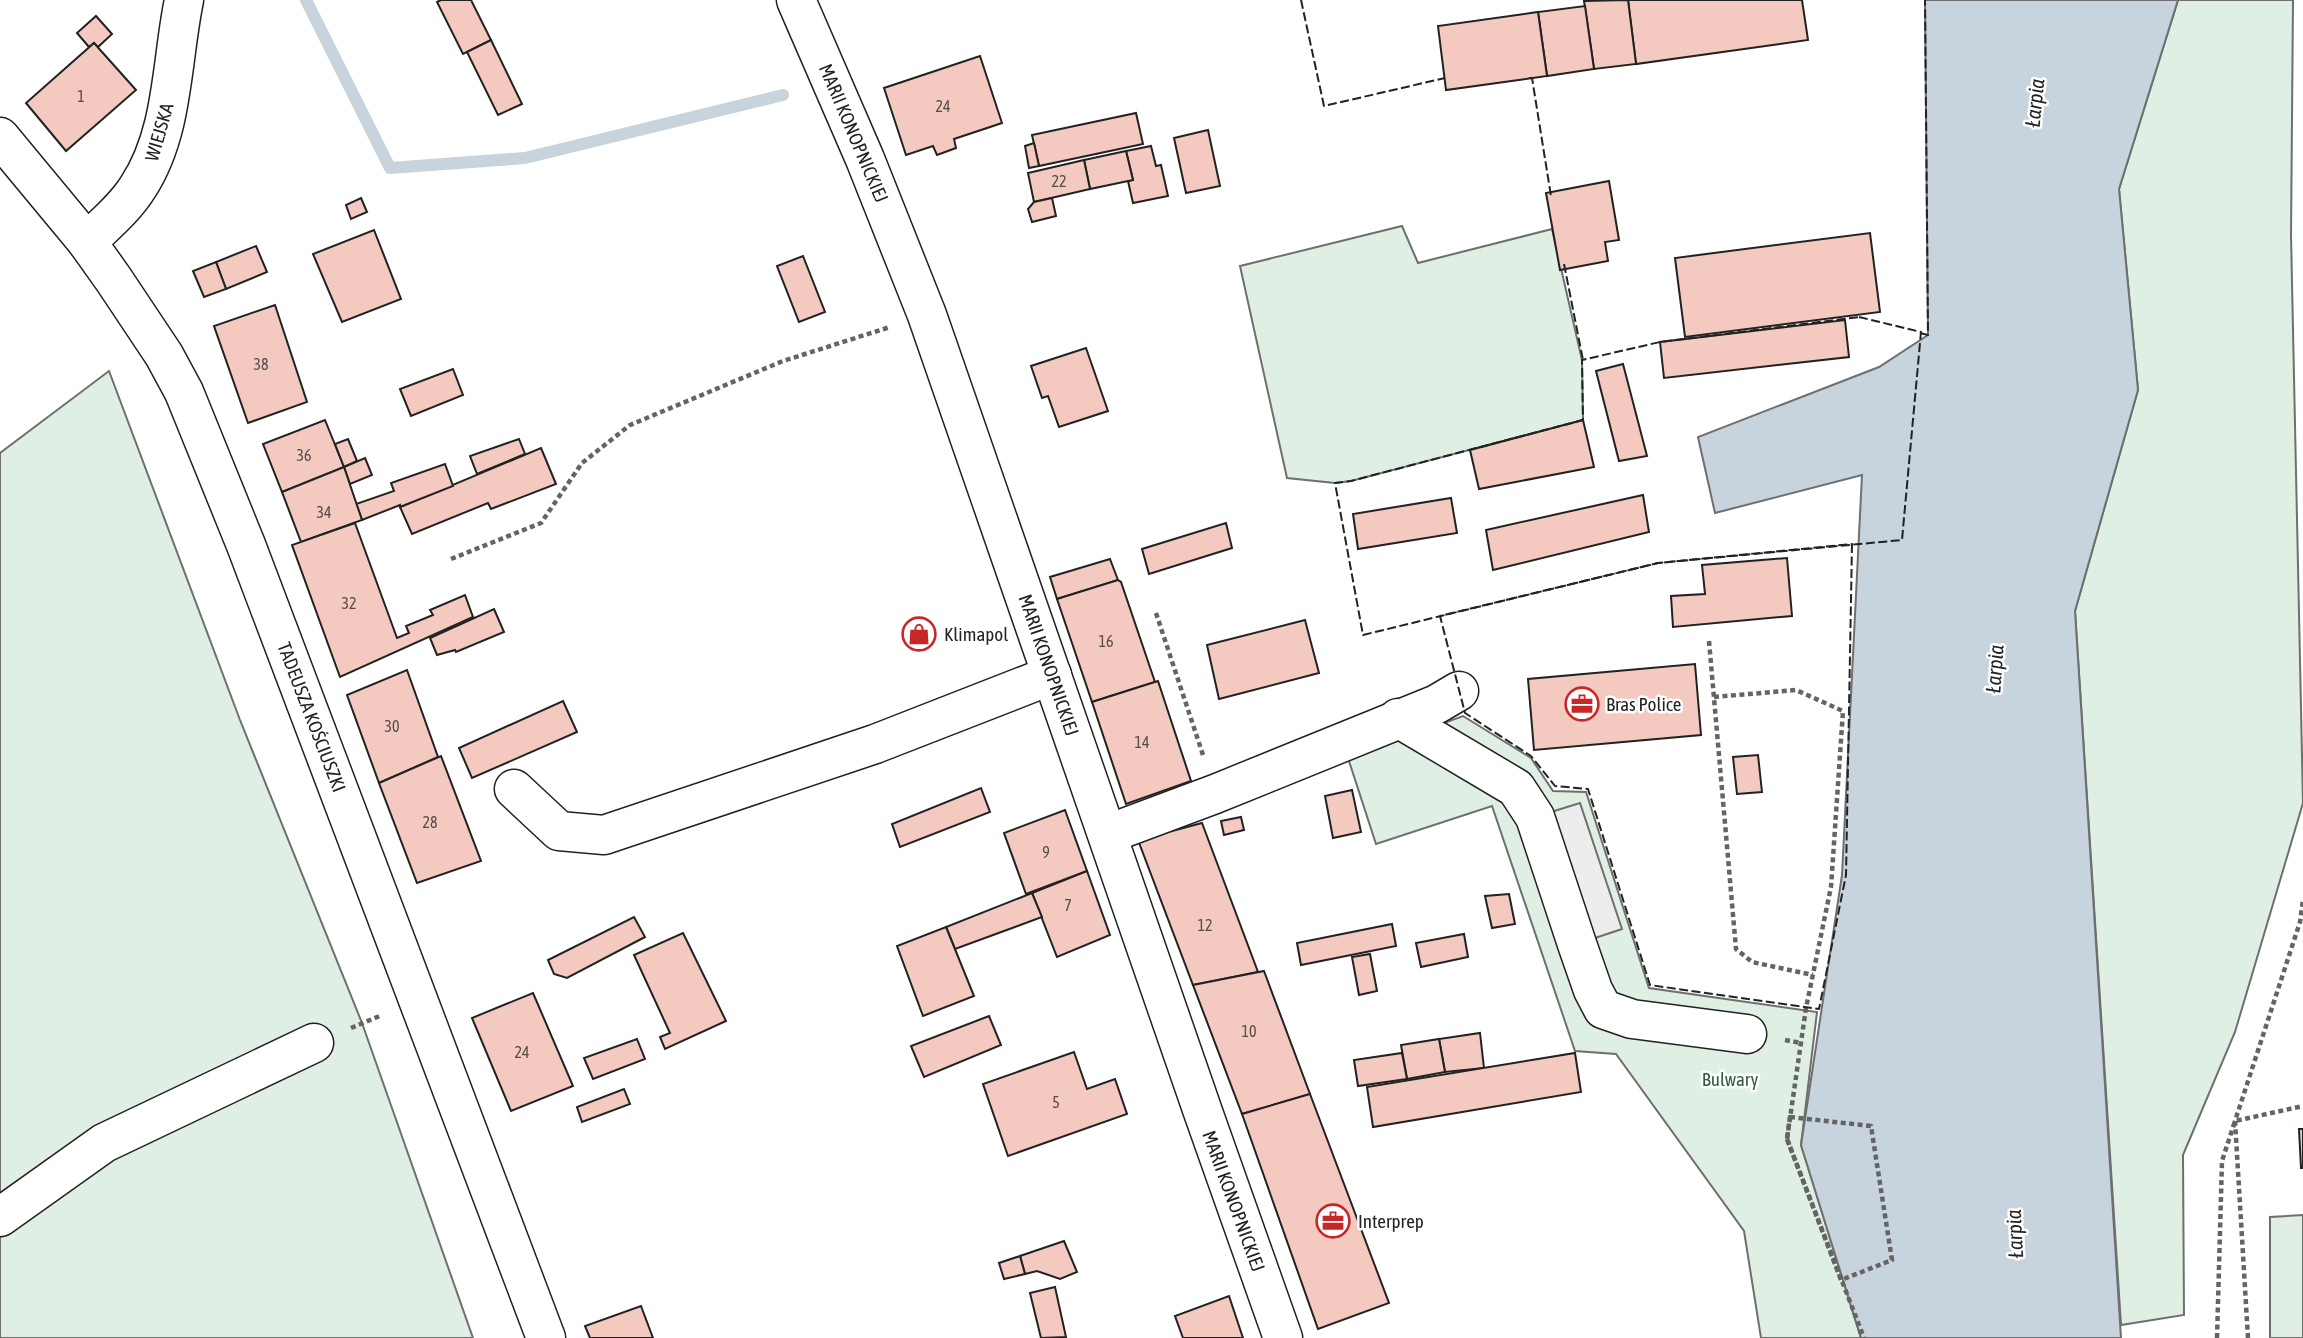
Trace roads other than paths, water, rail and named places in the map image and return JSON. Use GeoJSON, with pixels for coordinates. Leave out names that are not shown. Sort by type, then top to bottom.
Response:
{"type":"FeatureCollection","features":[{"type":"Feature","properties":{"kind":"street","name":"WIEJSKA"},"geometry":{"type":"LineString","coordinates":[[87,242],[128,201],[154,160],[169,100],[184,0]]}},
{"type":"Feature","properties":{"kind":"street","name":"MARII KONOPNICKIEJ"},"geometry":{"type":"LineString","coordinates":[[796,0],[870,170],[927,315],[1283,1338]]}},
{"type":"Feature","properties":{"kind":"street","name":"TADEUSZA KOŚCIUSZKI"},"geometry":{"type":"LineString","coordinates":[[0,137],[87,242],[141,318],[164,355],[202,433],[546,1338]]}},
{"type":"Feature","properties":{"kind":"street"},"geometry":{"type":"LineString","coordinates":[[514,789],[559,831],[604,835],[875,744],[1052,675]]}},
{"type":"Feature","properties":{"kind":"street"},"geometry":{"type":"LineString","coordinates":[[1108,834],[1215,794],[1437,704],[1460,691]]}},
{"type":"Feature","properties":{"kind":"street"},"geometry":{"type":"LineString","coordinates":[[1398,718],[1516,789],[1535,817],[1593,990],[1603,1009],[1632,1019],[1747,1034]]}},
{"type":"Feature","properties":{"kind":"street"},"geometry":{"type":"LineString","coordinates":[[0,1217],[104,1143],[314,1043]]}},
{"type":"Feature","properties":{"kind":"water","name":"Łarpia"},"geometry":{"type":"Polygon","coordinates":[[[1925,0],[2178,0],[2119,189],[2138,390],[2075,611],[2121,1338],[1861,1338],[1801,1145],[1842,875],[1862,475],[1715,513],[1698,437],[1879,367],[1928,335],[1925,0]]]}},
{"type":"Feature","properties":{"kind":"waterway"},"geometry":{"type":"LineString","coordinates":[[306,0],[390,168],[525,158],[783,95]]}},
{"type":"Feature","properties":{"kind":"place","name":"Klimapol"},"geometry":{"type":"Point","coordinates":[919,634]}},
{"type":"Feature","properties":{"kind":"place","name":"Bras Police"},"geometry":{"type":"Point","coordinates":[1582,704]}},
{"type":"Feature","properties":{"kind":"place","name":"Interprep"},"geometry":{"type":"Point","coordinates":[1333,1221]}},
{"type":"Feature","properties":{"kind":"park label","name":"Bulwary"},"geometry":{"type":"Point","coordinates":[1730,1079]}}]}
